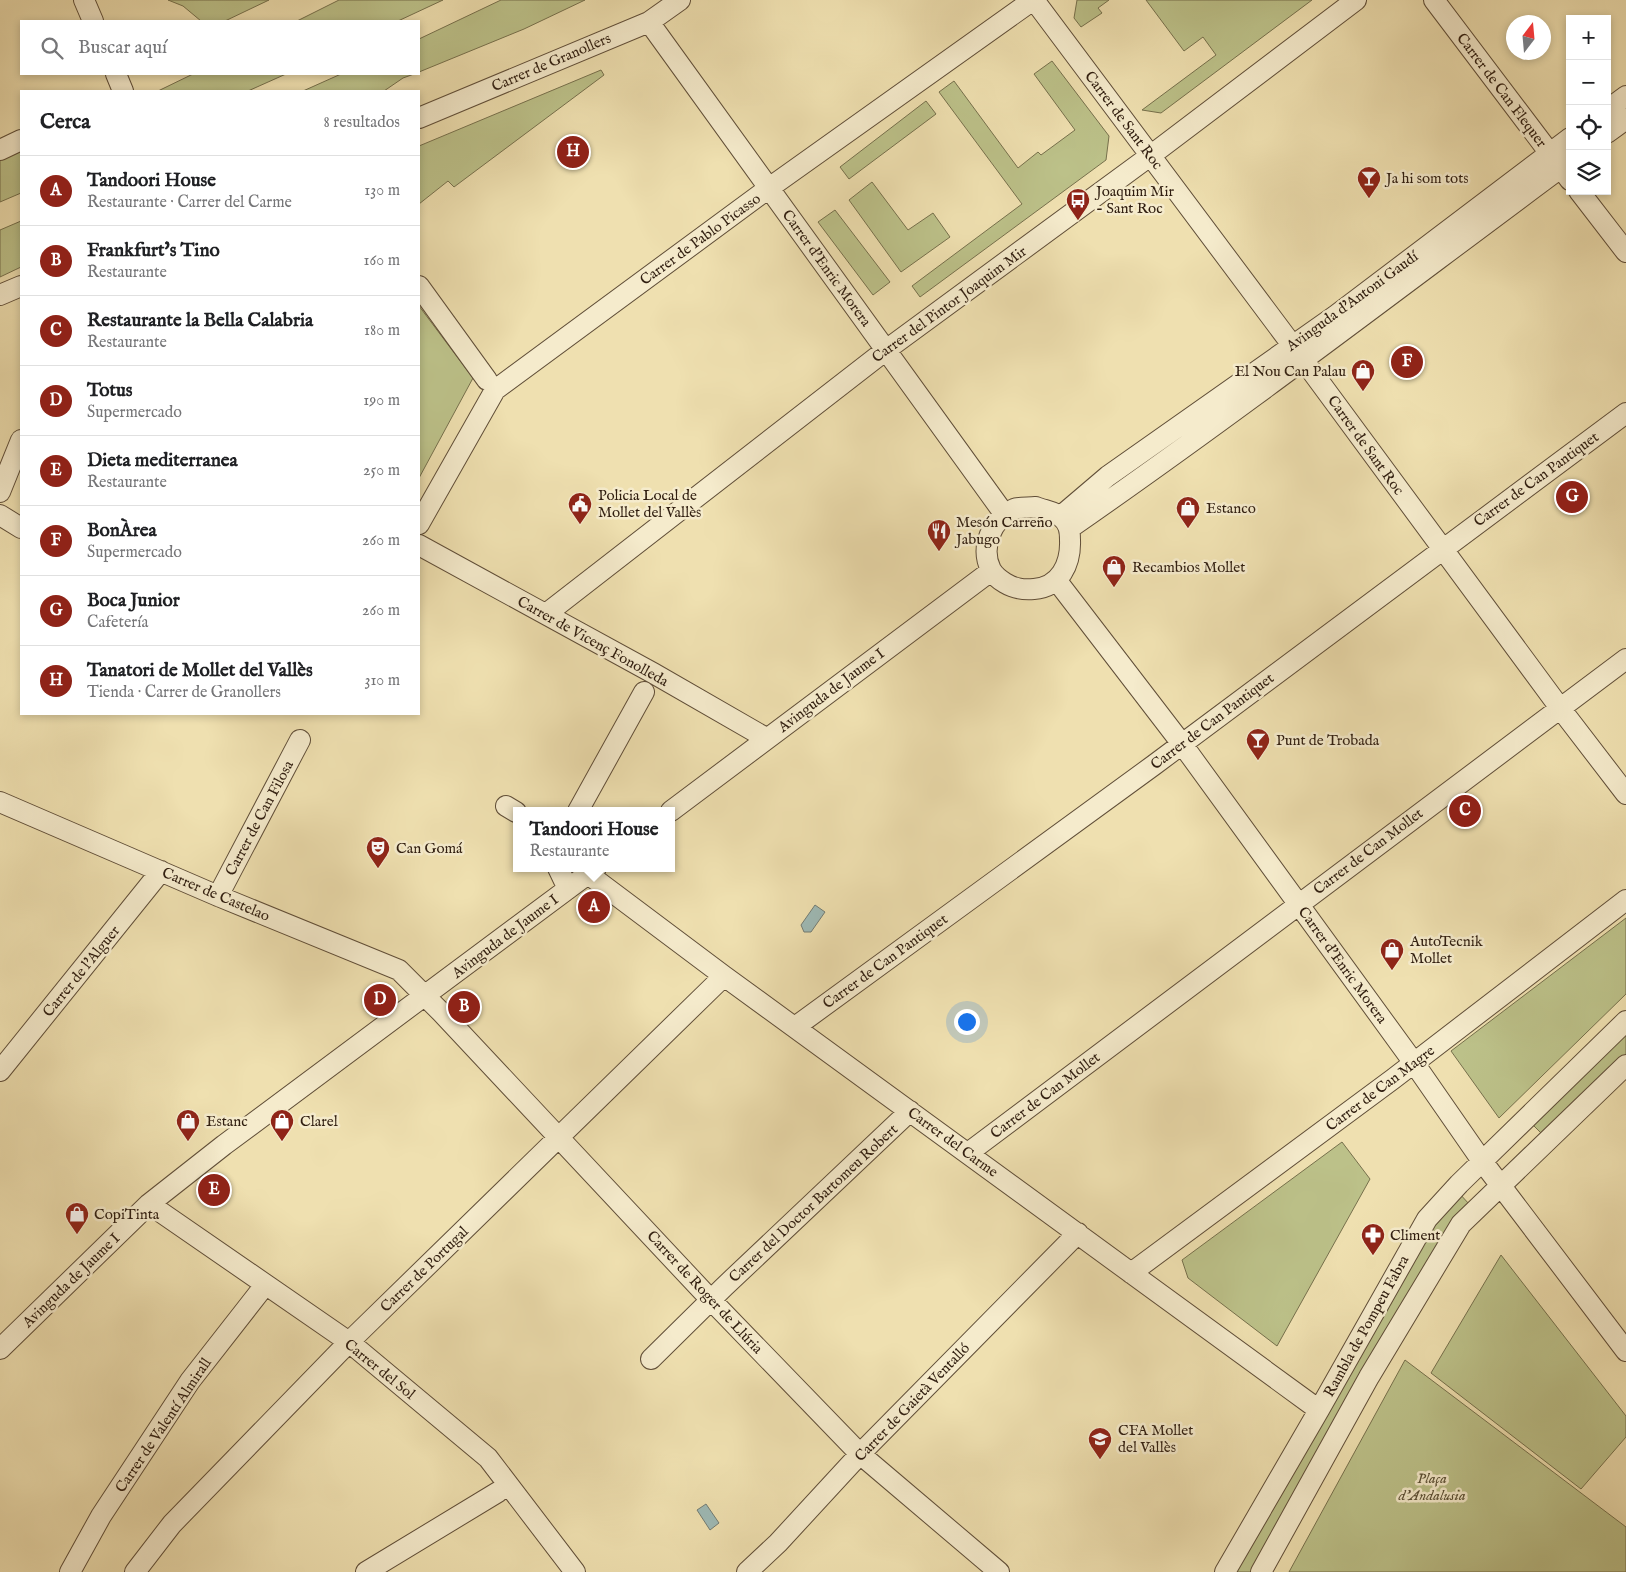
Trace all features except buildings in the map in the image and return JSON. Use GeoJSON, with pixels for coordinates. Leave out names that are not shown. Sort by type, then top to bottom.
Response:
{"type":"FeatureCollection","features":[{"type":"Feature","properties":{"kind":"street"},"geometry":{"type":"LineString","coordinates":[[84,0],[93,20]]}},
{"type":"Feature","properties":{"kind":"street","name":"Carrer de Granollers"},"geometry":{"type":"LineString","coordinates":[[420,118],[649,22],[680,0]]}},
{"type":"Feature","properties":{"kind":"street","name":"Carrer de Sant Roc"},"geometry":{"type":"LineString","coordinates":[[1033,0],[1626,794]]}},
{"type":"Feature","properties":{"kind":"street","name":"Carrer de Pablo Picasso"},"geometry":{"type":"LineString","coordinates":[[420,522],[495,390],[769,188],[1033,0]]}},
{"type":"Feature","properties":{"kind":"street","name":"Carrer del Pintor Joaquim Mir"},"geometry":{"type":"LineString","coordinates":[[546,614],[886,350],[1150,156],[1356,0]]}},
{"type":"Feature","properties":{"kind":"street","name":"Carrer de Can Flequer"},"geometry":{"type":"LineString","coordinates":[[1434,0],[1563,165]]}},
{"type":"Feature","properties":{"kind":"street","name":"Carrer d'Enric Morera"},"geometry":{"type":"LineString","coordinates":[[649,22],[1005,515]]}},
{"type":"Feature","properties":{"kind":"street"},"geometry":{"type":"LineString","coordinates":[[116,75],[123,90]]}},
{"type":"Feature","properties":{"kind":"street"},"geometry":{"type":"LineString","coordinates":[[1611,107],[1626,96]]}},
{"type":"Feature","properties":{"kind":"street"},"geometry":{"type":"LineString","coordinates":[[1611,130],[1626,119]]}},
{"type":"Feature","properties":{"kind":"street"},"geometry":{"type":"LineString","coordinates":[[0,150],[20,140]]}},
{"type":"Feature","properties":{"kind":"street","name":"Avinguda d'Antoni Gaudí"},"geometry":{"type":"LineString","coordinates":[[1065,522],[1130,486],[1297,353],[1563,165],[1567,150]]}},
{"type":"Feature","properties":{"kind":"street"},"geometry":{"type":"LineString","coordinates":[[1581,195],[1626,252]]}},
{"type":"Feature","properties":{"kind":"street"},"geometry":{"type":"LineString","coordinates":[[0,295],[20,286]]}},
{"type":"Feature","properties":{"kind":"street"},"geometry":{"type":"LineString","coordinates":[[420,287],[487,380]]}},
{"type":"Feature","properties":{"kind":"street","name":"Carrer de Can Pantiquet"},"geometry":{"type":"LineString","coordinates":[[795,1027],[1182,744],[1626,413]]}},
{"type":"Feature","properties":{"kind":"street"},"geometry":{"type":"LineString","coordinates":[[1,485],[20,442]]}},
{"type":"Feature","properties":{"kind":"street"},"geometry":{"type":"LineString","coordinates":[[1036,507],[1065,522],[1071,552],[1069,561],[1057,581],[1041,588],[1022,590],[1012,587],[991,571],[987,550],[989,536],[1000,518],[1015,509],[1036,507]]}},
{"type":"Feature","properties":{"kind":"street"},"geometry":{"type":"LineString","coordinates":[[0,515],[20,527]]}},
{"type":"Feature","properties":{"kind":"street","name":"Carrer de Vicenç Fonolleda"},"geometry":{"type":"LineString","coordinates":[[420,546],[653,673],[766,738]]}},
{"type":"Feature","properties":{"kind":"street","name":"Avinguda de Jaume I"},"geometry":{"type":"LineString","coordinates":[[675,808],[991,571]]}},
{"type":"Feature","properties":{"kind":"street","name":"Carrer d'Enric Morera"},"geometry":{"type":"LineString","coordinates":[[1057,581],[1182,744],[1414,1063],[1500,1186],[1626,1351]]}},
{"type":"Feature","properties":{"kind":"street","name":"Carrer de Can Mollet"},"geometry":{"type":"LineString","coordinates":[[968,1153],[1626,659]]}},
{"type":"Feature","properties":{"kind":"street"},"geometry":{"type":"LineString","coordinates":[[580,807],[644,692]]}},
{"type":"Feature","properties":{"kind":"street","name":"Carrer de Can Filosa"},"geometry":{"type":"LineString","coordinates":[[218,896],[300,740]]}},
{"type":"Feature","properties":{"kind":"street","name":"Carrer de Castelao"},"geometry":{"type":"LineString","coordinates":[[0,802],[218,896],[399,970],[426,996]]}},
{"type":"Feature","properties":{"kind":"street","name":"Carrer de l'Alguer"},"geometry":{"type":"LineString","coordinates":[[0,1071],[161,871]]}},
{"type":"Feature","properties":{"kind":"street"},"geometry":{"type":"LineString","coordinates":[[560,872],[568,889]]}},
{"type":"Feature","properties":{"kind":"street","name":"Avinguda de Jaume I"},"geometry":{"type":"LineString","coordinates":[[0,1349],[149,1204],[224,1145],[591,872]]}},
{"type":"Feature","properties":{"kind":"street","name":"Carrer del Carme"},"geometry":{"type":"LineString","coordinates":[[593,872],[724,976],[1319,1410]]}},
{"type":"Feature","properties":{"kind":"street","name":"Carrer de Can Magre"},"geometry":{"type":"LineString","coordinates":[[1131,1273],[1414,1063],[1626,900]]}},
{"type":"Feature","properties":{"kind":"street","name":"Carrer de Portugal"},"geometry":{"type":"LineString","coordinates":[[134,1572],[172,1524],[349,1342],[724,976]]}},
{"type":"Feature","properties":{"kind":"street","name":"Carrer de Roger de Llúria"},"geometry":{"type":"LineString","coordinates":[[426,996],[711,1300],[860,1454],[999,1572]]}},
{"type":"Feature","properties":{"kind":"street","name":"Rambla de Pompeu Fabra"},"geometry":{"type":"LineString","coordinates":[[1225,1572],[1427,1219],[1482,1161],[1626,1021]]}},
{"type":"Feature","properties":{"kind":"street","name":"Rambla de Pompeu Fabra"},"geometry":{"type":"LineString","coordinates":[[1261,1572],[1369,1377],[1461,1224],[1626,1065]]}},
{"type":"Feature","properties":{"kind":"street","name":"Carrer del Doctor Bartomeu Robert"},"geometry":{"type":"LineString","coordinates":[[651,1359],[910,1111]]}},
{"type":"Feature","properties":{"kind":"street","name":"Carrer del Sol"},"geometry":{"type":"LineString","coordinates":[[149,1204],[349,1342],[488,1458],[575,1572]]}},
{"type":"Feature","properties":{"kind":"street","name":"Carrer de Gaietà Ventalló"},"geometry":{"type":"LineString","coordinates":[[747,1572],[778,1543],[860,1454],[1078,1233]]}},
{"type":"Feature","properties":{"kind":"street","name":"Carrer de Valentí Almirall"},"geometry":{"type":"LineString","coordinates":[[70,1572],[101,1516],[190,1381],[265,1285]]}},
{"type":"Feature","properties":{"kind":"street"},"geometry":{"type":"LineString","coordinates":[[366,1572],[498,1492]]}},
{"type":"Feature","properties":{"kind":"green space"},"geometry":{"type":"Polygon","coordinates":[[[168,0],[269,0],[227,20],[200,20],[183,6],[168,0]]]}},
{"type":"Feature","properties":{"kind":"green space"},"geometry":{"type":"Polygon","coordinates":[[[339,0],[443,0],[400,20],[299,20],[339,0]]]}},
{"type":"Feature","properties":{"kind":"green space"},"geometry":{"type":"Polygon","coordinates":[[[501,0],[585,0],[524,29],[420,72],[420,39],[501,0]]]}},
{"type":"Feature","properties":{"kind":"green space"},"geometry":{"type":"Polygon","coordinates":[[[1077,0],[1109,0],[1098,8],[1102,13],[1081,27],[1074,18],[1077,0]]]}},
{"type":"Feature","properties":{"kind":"green space"},"geometry":{"type":"Polygon","coordinates":[[[1146,0],[1312,0],[1161,113],[1142,110],[1216,55],[1203,37],[1184,51],[1146,0]]]}},
{"type":"Feature","properties":{"kind":"green space"},"geometry":{"type":"Polygon","coordinates":[[[1052,61],[1109,136],[1106,160],[920,297],[912,286],[1022,204],[939,92],[954,81],[1018,168],[1038,152],[1041,155],[1075,130],[1034,74],[1052,61]]]}},
{"type":"Feature","properties":{"kind":"green space"},"geometry":{"type":"Polygon","coordinates":[[[601,70],[604,75],[454,187],[448,181],[420,203],[420,146],[601,70]]]}},
{"type":"Feature","properties":{"kind":"green space"},"geometry":{"type":"Polygon","coordinates":[[[191,75],[284,75],[250,90],[160,90],[191,75]]]}},
{"type":"Feature","properties":{"kind":"green space"},"geometry":{"type":"Polygon","coordinates":[[[339,75],[411,75],[403,78],[385,90],[305,90],[339,75]]]}},
{"type":"Feature","properties":{"kind":"green space"},"geometry":{"type":"Polygon","coordinates":[[[926,101],[936,114],[849,179],[840,167],[926,101]]]}},
{"type":"Feature","properties":{"kind":"green space"},"geometry":{"type":"Polygon","coordinates":[[[20,148],[20,193],[0,202],[0,158],[20,148]]]}},
{"type":"Feature","properties":{"kind":"green space"},"geometry":{"type":"Polygon","coordinates":[[[872,182],[908,230],[933,213],[950,237],[901,272],[849,200],[872,182]]]}},
{"type":"Feature","properties":{"kind":"green space"},"geometry":{"type":"Polygon","coordinates":[[[835,210],[890,282],[873,295],[818,222],[835,210]]]}},
{"type":"Feature","properties":{"kind":"green space"},"geometry":{"type":"Polygon","coordinates":[[[20,221],[20,267],[0,277],[0,230],[20,221]]]}},
{"type":"Feature","properties":{"kind":"green space"},"geometry":{"type":"Polygon","coordinates":[[[420,307],[473,378],[420,476],[420,307]]]}},
{"type":"Feature","properties":{"kind":"green space"},"geometry":{"type":"Polygon","coordinates":[[[1626,918],[1626,994],[1499,1118],[1451,1051],[1626,918]]]}},
{"type":"Feature","properties":{"kind":"green space"},"geometry":{"type":"Polygon","coordinates":[[[1626,1034],[1626,1055],[1543,1135],[1532,1124],[1626,1034]]]}},
{"type":"Feature","properties":{"kind":"green space"},"geometry":{"type":"Polygon","coordinates":[[[1342,1142],[1370,1179],[1277,1346],[1188,1278],[1182,1260],[1342,1142]]]}},
{"type":"Feature","properties":{"kind":"green space"},"geometry":{"type":"Polygon","coordinates":[[[1458,1192],[1470,1205],[1255,1572],[1235,1572],[1420,1242],[1458,1192]]]}},
{"type":"Feature","properties":{"kind":"green space"},"geometry":{"type":"Polygon","coordinates":[[[1501,1255],[1626,1416],[1626,1437],[1581,1489],[1431,1373],[1501,1255]]]}},
{"type":"Feature","properties":{"kind":"green space","name":"Plaça d'Andalusia"},"geometry":{"type":"Polygon","coordinates":[[[1405,1360],[1626,1527],[1626,1572],[1289,1572],[1405,1360]]]}},
{"type":"Feature","properties":{"kind":"water"},"geometry":{"type":"Polygon","coordinates":[[[815,905],[825,912],[811,932],[804,932],[801,925],[815,905]]]}},
{"type":"Feature","properties":{"kind":"water"},"geometry":{"type":"Polygon","coordinates":[[[706,1504],[719,1523],[710,1530],[697,1510],[706,1504]]]}},
{"type":"Feature","properties":{"kind":"place","name":"Tanatori de Mollet del Vallès"},"geometry":{"type":"Point","coordinates":[573,152]}},
{"type":"Feature","properties":{"kind":"place","name":"Ja hi som tots"},"geometry":{"type":"Point","coordinates":[1369,199]}},
{"type":"Feature","properties":{"kind":"place","name":"Joaquim Mir - Sant Roc"},"geometry":{"type":"Point","coordinates":[1078,221]}},
{"type":"Feature","properties":{"kind":"place","name":"BonÀrea"},"geometry":{"type":"Point","coordinates":[1407,362]}},
{"type":"Feature","properties":{"kind":"place","name":"El Nou Can Palau"},"geometry":{"type":"Point","coordinates":[1363,392]}},
{"type":"Feature","properties":{"kind":"place","name":"Boca Junior"},"geometry":{"type":"Point","coordinates":[1572,497]}},
{"type":"Feature","properties":{"kind":"place","name":"Policia Local de Mollet del Vallès"},"geometry":{"type":"Point","coordinates":[580,525]}},
{"type":"Feature","properties":{"kind":"place","name":"Estanco"},"geometry":{"type":"Point","coordinates":[1188,529]}},
{"type":"Feature","properties":{"kind":"place","name":"Mesón Carreño Jabugo"},"geometry":{"type":"Point","coordinates":[939,552]}},
{"type":"Feature","properties":{"kind":"place","name":"Recambios Mollet"},"geometry":{"type":"Point","coordinates":[1114,588]}},
{"type":"Feature","properties":{"kind":"place","name":"Punt de Trobada"},"geometry":{"type":"Point","coordinates":[1258,761]}},
{"type":"Feature","properties":{"kind":"place","name":"Restaurante la Bella Calabria"},"geometry":{"type":"Point","coordinates":[1465,811]}},
{"type":"Feature","properties":{"kind":"place","name":"Can Gomá"},"geometry":{"type":"Point","coordinates":[378,869]}},
{"type":"Feature","properties":{"kind":"place","name":"Tandoori House"},"geometry":{"type":"Point","coordinates":[594,907]}},
{"type":"Feature","properties":{"kind":"place","name":"AutoTecnik Mollet"},"geometry":{"type":"Point","coordinates":[1392,971]}},
{"type":"Feature","properties":{"kind":"place","name":"Totus"},"geometry":{"type":"Point","coordinates":[380,1000]}},
{"type":"Feature","properties":{"kind":"place","name":"Frankfurt's Tino"},"geometry":{"type":"Point","coordinates":[464,1007]}},
{"type":"Feature","properties":{"kind":"place","name":"Estanc"},"geometry":{"type":"Point","coordinates":[188,1142]}},
{"type":"Feature","properties":{"kind":"place","name":"Clarel"},"geometry":{"type":"Point","coordinates":[282,1142]}},
{"type":"Feature","properties":{"kind":"place","name":"Dieta mediterranea"},"geometry":{"type":"Point","coordinates":[214,1190]}},
{"type":"Feature","properties":{"kind":"place","name":"CopiTinta"},"geometry":{"type":"Point","coordinates":[77,1235]}},
{"type":"Feature","properties":{"kind":"place","name":"Climent"},"geometry":{"type":"Point","coordinates":[1373,1256]}},
{"type":"Feature","properties":{"kind":"place","name":"CFA Mollet del Vallès"},"geometry":{"type":"Point","coordinates":[1100,1460]}}]}
